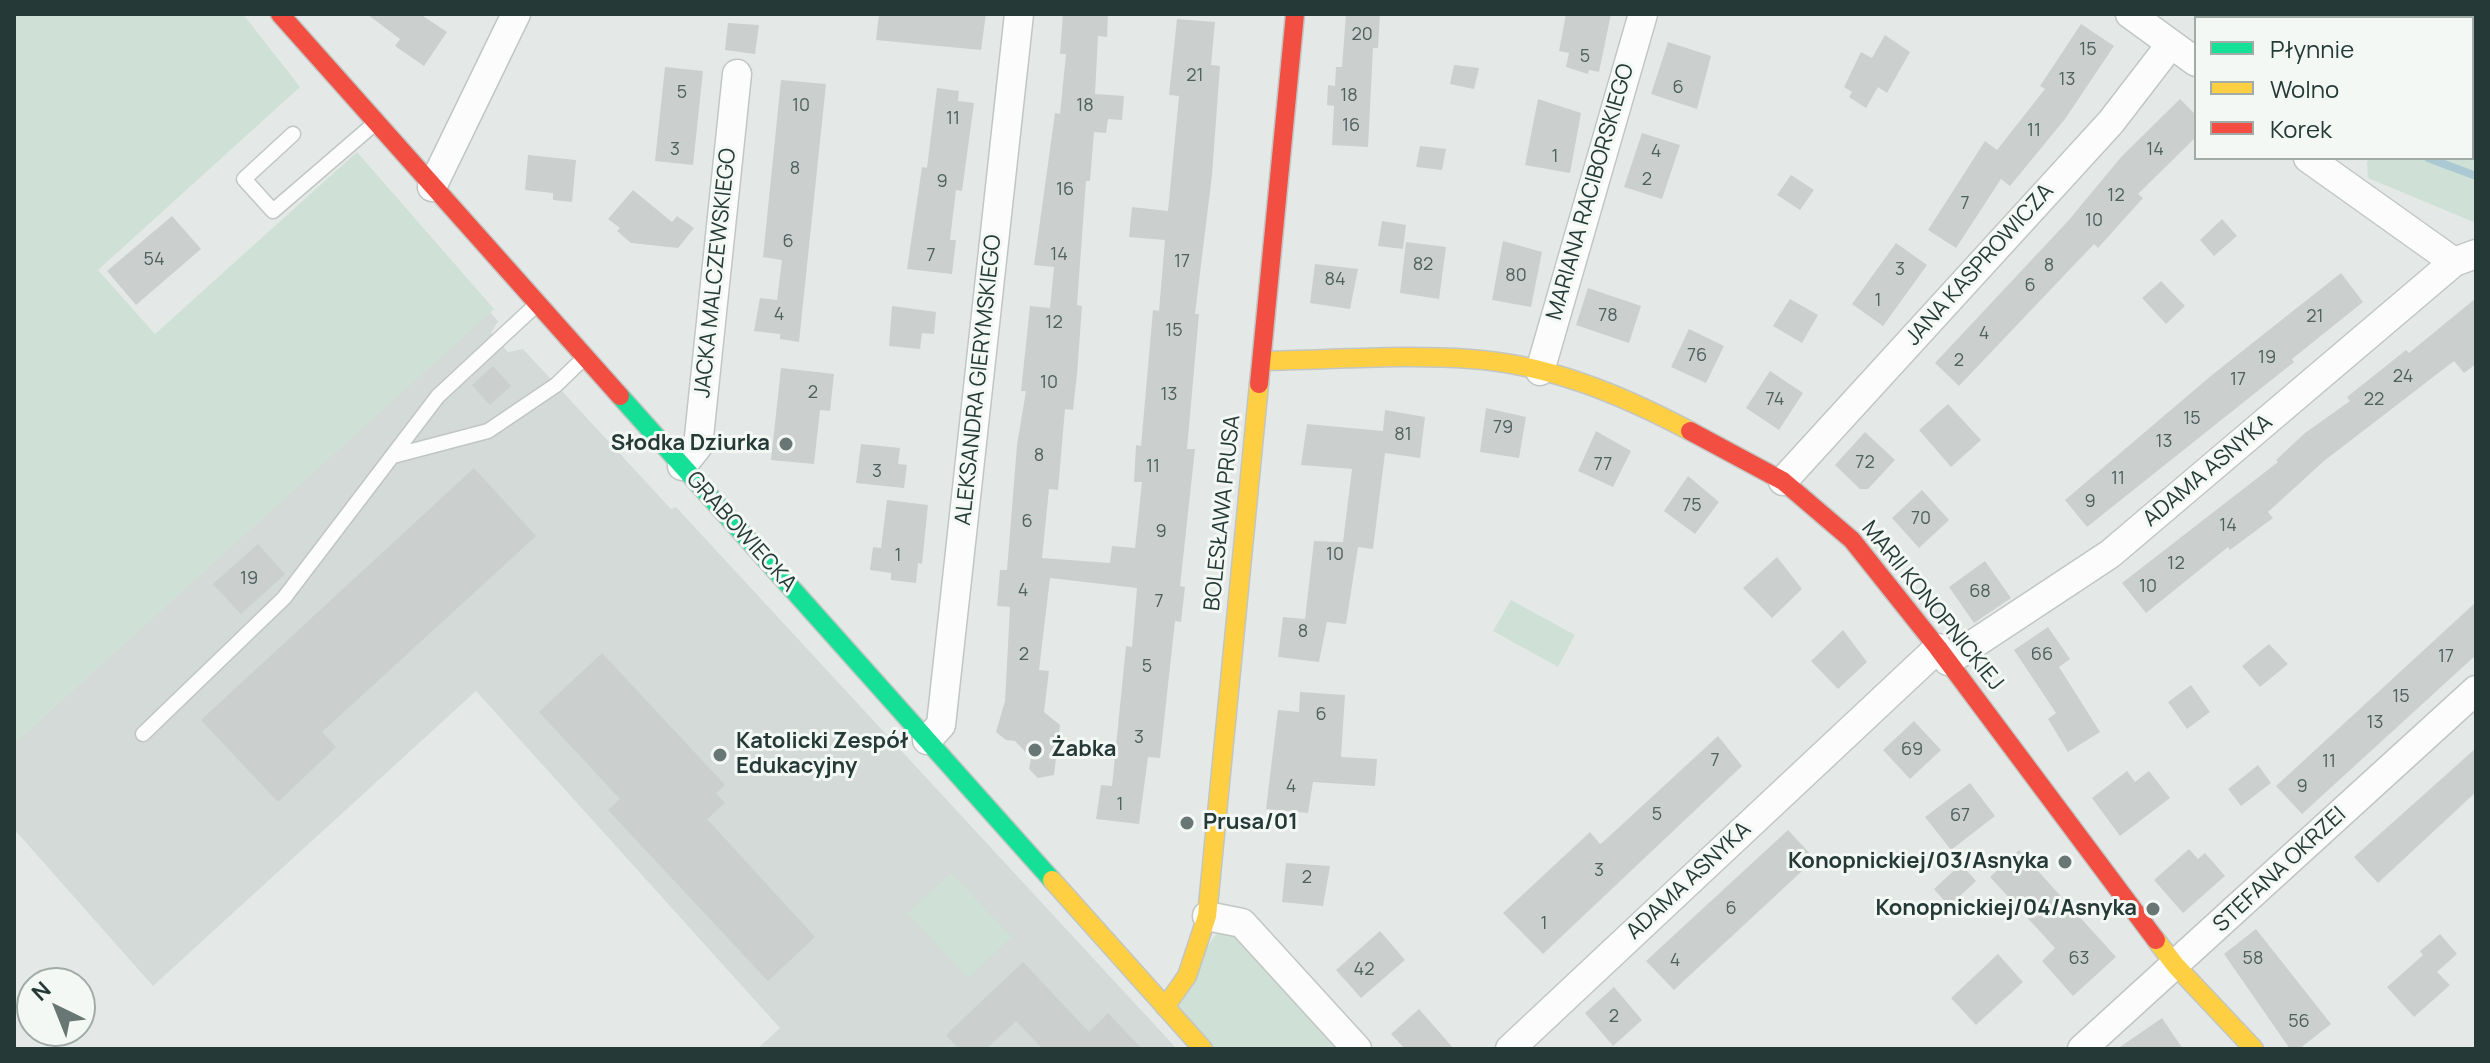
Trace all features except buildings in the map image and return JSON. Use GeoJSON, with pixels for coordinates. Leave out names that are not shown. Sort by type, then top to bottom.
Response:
{"type":"FeatureCollection","features":[{"type":"Feature","properties":{"kind":"street","name":"GRABOWIECKA"},"geometry":{"type":"LineString","coordinates":[[280,14],[1203,1049]]}},
{"type":"Feature","properties":{"kind":"street"},"geometry":{"type":"LineString","coordinates":[[432,187],[516,14]]}},
{"type":"Feature","properties":{"kind":"street","name":"ALEKSANDRA GIERYMSKIEGO"},"geometry":{"type":"LineString","coordinates":[[927,740],[941,725],[1019,14]]}},
{"type":"Feature","properties":{"kind":"street","name":"BOLESŁAWA PRUSA"},"geometry":{"type":"LineString","coordinates":[[1165,1007],[1187,976],[1207,916],[1295,14]]}},
{"type":"Feature","properties":{"kind":"street","name":"MARIANA RACIBORSKIEGO"},"geometry":{"type":"LineString","coordinates":[[1540,371],[1643,14]]}},
{"type":"Feature","properties":{"kind":"street"},"geometry":{"type":"LineString","coordinates":[[2130,14],[2194,61]]}},
{"type":"Feature","properties":{"kind":"street","name":"JANA KASPROWICZA"},"geometry":{"type":"LineString","coordinates":[[1783,481],[2111,122],[2171,44]]}},
{"type":"Feature","properties":{"kind":"street","name":"JACKA MALCZEWSKIEGO"},"geometry":{"type":"LineString","coordinates":[[682,466],[698,446],[737,74]]}},
{"type":"Feature","properties":{"kind":"street"},"geometry":{"type":"LineString","coordinates":[[2311,160],[2465,258]]}},
{"type":"Feature","properties":{"kind":"street","name":"ADAMA ASNYKA"},"geometry":{"type":"LineString","coordinates":[[1510,1049],[1943,655],[2110,554],[2465,258]]}},
{"type":"Feature","properties":{"kind":"street","name":"MARII KONOPNICKIEJ"},"geometry":{"type":"LineString","coordinates":[[1262,361],[1471,359],[1540,371],[1603,390],[1648,409],[1783,481],[1852,540],[1943,655],[2176,966],[2254,1049]]}},
{"type":"Feature","properties":{"kind":"street","name":"STEFANA OKRZEI"},"geometry":{"type":"LineString","coordinates":[[2082,1049],[2476,690]]}},
{"type":"Feature","properties":{"kind":"street"},"geometry":{"type":"LineString","coordinates":[[1207,916],[1242,923],[1357,1049]]}},
{"type":"Feature","properties":{"kind":"lane"},"geometry":{"type":"LineString","coordinates":[[293,134],[244,179],[273,211],[376,123]]}},
{"type":"Feature","properties":{"kind":"lane"},"geometry":{"type":"LineString","coordinates":[[143,734],[284,598],[438,396],[537,304]]}},
{"type":"Feature","properties":{"kind":"lane"},"geometry":{"type":"LineString","coordinates":[[392,456],[488,431],[556,385],[585,358]]}},
{"type":"Feature","properties":{"kind":"shaded area"},"geometry":{"type":"Polygon","coordinates":[[[490,312],[498,321],[491,333],[508,352],[523,349],[671,509],[676,507],[1177,1049],[757,1049],[780,1028],[476,691],[153,986],[14,829],[14,743],[490,312]]]}},
{"type":"Feature","properties":{"kind":"green space"},"geometry":{"type":"Polygon","coordinates":[[[14,14],[243,14],[300,87],[98,270],[155,334],[357,152],[494,309],[14,743],[14,14]]]}},
{"type":"Feature","properties":{"kind":"green space"},"geometry":{"type":"Polygon","coordinates":[[[2476,56],[2476,223],[2368,178],[2367,162],[2474,160],[2476,56]]]}},
{"type":"Feature","properties":{"kind":"green space"},"geometry":{"type":"Polygon","coordinates":[[[1511,600],[1575,635],[1558,667],[1493,631],[1511,600]]]}},
{"type":"Feature","properties":{"kind":"green space"},"geometry":{"type":"Polygon","coordinates":[[[951,873],[1012,937],[968,978],[908,913],[951,873]]]}},
{"type":"Feature","properties":{"kind":"green space"},"geometry":{"type":"Polygon","coordinates":[[[1226,920],[1357,1049],[1203,1049],[1165,1007],[1226,920]]]}},
{"type":"Feature","properties":{"kind":"waterway"},"geometry":{"type":"LineString","coordinates":[[2433,160],[2476,176]]}},
{"type":"Feature","properties":{"kind":"traffic: fast"},"geometry":{"type":"LineString","coordinates":[[620,396],[1052,880]]}},
{"type":"Feature","properties":{"kind":"traffic: slow"},"geometry":{"type":"LineString","coordinates":[[1262,361],[1419,357],[1499,362],[1584,383],[1690,431]]}},
{"type":"Feature","properties":{"kind":"traffic: slow"},"geometry":{"type":"LineString","coordinates":[[1165,1007],[1187,976],[1207,916],[1259,384]]}},
{"type":"Feature","properties":{"kind":"traffic: slow"},"geometry":{"type":"LineString","coordinates":[[1052,880],[1203,1049]]}},
{"type":"Feature","properties":{"kind":"traffic: slow"},"geometry":{"type":"LineString","coordinates":[[2156,940],[2176,966],[2254,1049]]}},
{"type":"Feature","properties":{"kind":"traffic: jam"},"geometry":{"type":"LineString","coordinates":[[280,14],[620,396]]}},
{"type":"Feature","properties":{"kind":"traffic: jam"},"geometry":{"type":"LineString","coordinates":[[1259,384],[1295,14]]}},
{"type":"Feature","properties":{"kind":"traffic: jam"},"geometry":{"type":"LineString","coordinates":[[1690,431],[1783,481],[1852,540],[1938,648],[2156,940]]}},
{"type":"Feature","properties":{"kind":"place","name":"Słodka Dziurka"},"geometry":{"type":"Point","coordinates":[786,444]}},
{"type":"Feature","properties":{"kind":"place","name":"Żabka"},"geometry":{"type":"Point","coordinates":[1035,750]}},
{"type":"Feature","properties":{"kind":"place","name":"Katolicki Zespół Edukacyjny"},"geometry":{"type":"Point","coordinates":[720,755]}},
{"type":"Feature","properties":{"kind":"place","name":"Prusa/01"},"geometry":{"type":"Point","coordinates":[1187,823]}},
{"type":"Feature","properties":{"kind":"place","name":"Konopnickiej/03/Asnyka"},"geometry":{"type":"Point","coordinates":[2065,862]}},
{"type":"Feature","properties":{"kind":"place","name":"Konopnickiej/04/Asnyka"},"geometry":{"type":"Point","coordinates":[2153,909]}}]}
